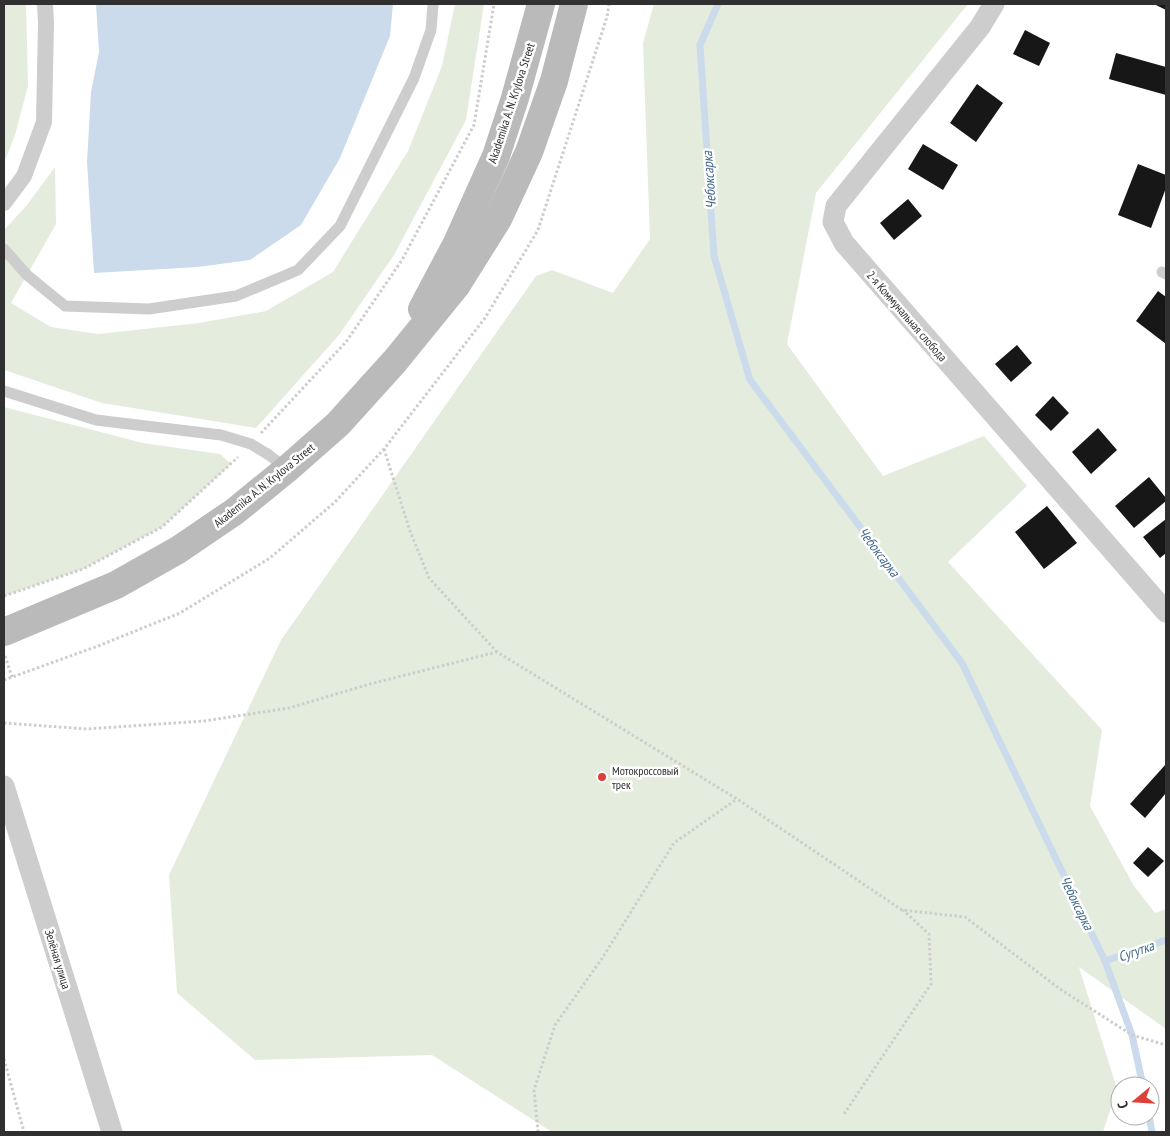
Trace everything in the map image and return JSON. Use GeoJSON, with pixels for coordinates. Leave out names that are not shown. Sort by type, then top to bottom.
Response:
{"type":"FeatureCollection","features":[{"type":"Feature","properties":{"kind":"main road","name":"Akademika A. N. Krylova Street"},"geometry":{"type":"LineString","coordinates":[[395,361],[456,243],[496,156],[515,98],[541,4]]}},
{"type":"Feature","properties":{"kind":"main road","name":"Akademika A. N. Krylova Street"},"geometry":{"type":"LineString","coordinates":[[4,644],[178,550],[234,512],[287,470],[338,424],[395,361],[456,286],[498,219],[529,152],[554,81],[574,4]]}},
{"type":"Feature","properties":{"kind":"street"},"geometry":{"type":"LineString","coordinates":[[4,203],[24,176],[44,122],[45,4]]}},
{"type":"Feature","properties":{"kind":"street","name":"2-я Коммунальная слобода"},"geometry":{"type":"LineString","coordinates":[[994,4],[980,27],[836,206],[833,222],[844,244],[1164,604]]}},
{"type":"Feature","properties":{"kind":"street","name":"Зелёная улица"},"geometry":{"type":"LineString","coordinates":[[4,786],[112,1132]]}},
{"type":"Feature","properties":{"kind":"lane"},"geometry":{"type":"LineString","coordinates":[[4,248],[26,275],[65,306],[149,309],[236,296],[298,270],[340,226],[414,78],[431,30],[433,4]]}},
{"type":"Feature","properties":{"kind":"lane"},"geometry":{"type":"LineString","coordinates":[[4,391],[96,420],[221,435],[251,444],[269,455],[287,470]]}},
{"type":"Feature","properties":{"kind":"path"},"geometry":{"type":"LineString","coordinates":[[271,423],[346,342],[402,260],[474,125],[494,4]]}},
{"type":"Feature","properties":{"kind":"path"},"geometry":{"type":"LineString","coordinates":[[384,449],[410,531],[429,578],[497,652],[737,800],[902,910],[929,934],[930,984],[844,1114]]}},
{"type":"Feature","properties":{"kind":"path"},"geometry":{"type":"LineString","coordinates":[[4,596],[83,568],[162,527],[231,464]]}},
{"type":"Feature","properties":{"kind":"path"},"geometry":{"type":"LineString","coordinates":[[4,644],[12,677]]}},
{"type":"Feature","properties":{"kind":"path"},"geometry":{"type":"LineString","coordinates":[[4,723],[87,729],[204,721],[289,708],[370,684],[497,652]]}},
{"type":"Feature","properties":{"kind":"path"},"geometry":{"type":"LineString","coordinates":[[538,1132],[534,1090],[554,1024],[601,960],[674,843],[737,800]]}},
{"type":"Feature","properties":{"kind":"path"},"geometry":{"type":"LineString","coordinates":[[902,910],[966,917],[1060,989],[1132,1035],[1166,1045]]}},
{"type":"Feature","properties":{"kind":"path"},"geometry":{"type":"LineString","coordinates":[[4,1059],[24,1132]]}},
{"type":"Feature","properties":{"kind":"shaded area"},"geometry":{"type":"Polygon","coordinates":[[[4,4],[26,4],[28,86],[15,135],[4,163],[4,4]]]}},
{"type":"Feature","properties":{"kind":"shaded area"},"geometry":{"type":"Polygon","coordinates":[[[455,4],[484,4],[466,120],[394,255],[339,335],[256,428],[102,403],[4,370],[4,230],[27,205],[55,167],[56,224],[11,303],[51,327],[98,334],[199,323],[266,311],[333,272],[408,151],[442,66],[455,4]]]}},
{"type":"Feature","properties":{"kind":"shaded area","name":"Мотокроссовый трек"},"geometry":{"type":"Polygon","coordinates":[[[654,4],[968,4],[816,193],[787,344],[883,476],[984,436],[1027,486],[948,562],[1102,730],[1090,806],[1134,886],[1155,913],[1166,909],[1166,1029],[1079,967],[1113,1076],[1110,1076],[1110,1110],[1103,1132],[552,1132],[432,1055],[255,1060],[177,993],[169,875],[281,640],[536,276],[552,270],[613,293],[650,239],[643,43],[654,4]]]}},
{"type":"Feature","properties":{"kind":"shaded area"},"geometry":{"type":"Polygon","coordinates":[[[4,407],[143,443],[220,454],[231,464],[162,527],[83,569],[4,596],[4,407]]]}},
{"type":"Feature","properties":{"kind":"water"},"geometry":{"type":"Polygon","coordinates":[[[96,4],[393,4],[390,36],[340,158],[301,225],[250,260],[198,267],[94,273],[87,162],[91,92],[99,52],[96,4]]]}},
{"type":"Feature","properties":{"kind":"building"},"geometry":{"type":"Polygon","coordinates":[[[1154,4],[1166,4],[1166,10],[1154,4]]]}},
{"type":"Feature","properties":{"kind":"building"},"geometry":{"type":"Polygon","coordinates":[[[1025,30],[1050,43],[1039,66],[1013,54],[1025,30]]]}},
{"type":"Feature","properties":{"kind":"building"},"geometry":{"type":"Polygon","coordinates":[[[1116,53],[1166,67],[1166,95],[1109,79],[1116,53]]]}},
{"type":"Feature","properties":{"kind":"building"},"geometry":{"type":"Polygon","coordinates":[[[977,84],[1003,103],[976,142],[950,123],[977,84]]]}},
{"type":"Feature","properties":{"kind":"building"},"geometry":{"type":"Polygon","coordinates":[[[923,144],[958,165],[943,190],[908,169],[923,144]]]}},
{"type":"Feature","properties":{"kind":"building"},"geometry":{"type":"Polygon","coordinates":[[[1138,164],[1166,175],[1166,188],[1151,228],[1118,215],[1138,164]]]}},
{"type":"Feature","properties":{"kind":"building"},"geometry":{"type":"Polygon","coordinates":[[[908,199],[922,216],[894,240],[880,223],[908,199]]]}},
{"type":"Feature","properties":{"kind":"building"},"geometry":{"type":"Polygon","coordinates":[[[1158,291],[1166,297],[1166,344],[1136,321],[1158,291]]]}},
{"type":"Feature","properties":{"kind":"building"},"geometry":{"type":"Polygon","coordinates":[[[1017,345],[1032,363],[1011,382],[995,364],[1017,345]]]}},
{"type":"Feature","properties":{"kind":"building"},"geometry":{"type":"Polygon","coordinates":[[[1053,396],[1069,413],[1051,431],[1035,415],[1053,396]]]}},
{"type":"Feature","properties":{"kind":"building"},"geometry":{"type":"Polygon","coordinates":[[[1098,428],[1117,450],[1091,474],[1072,452],[1098,428]]]}},
{"type":"Feature","properties":{"kind":"building"},"geometry":{"type":"Polygon","coordinates":[[[1149,477],[1166,498],[1166,501],[1134,528],[1115,506],[1149,477]]]}},
{"type":"Feature","properties":{"kind":"building"},"geometry":{"type":"Polygon","coordinates":[[[1047,506],[1077,543],[1044,569],[1015,532],[1047,506]]]}},
{"type":"Feature","properties":{"kind":"building"},"geometry":{"type":"Polygon","coordinates":[[[1166,519],[1166,553],[1160,558],[1143,537],[1166,519]]]}},
{"type":"Feature","properties":{"kind":"building"},"geometry":{"type":"Polygon","coordinates":[[[1166,764],[1166,793],[1145,818],[1130,804],[1166,764]]]}},
{"type":"Feature","properties":{"kind":"building"},"geometry":{"type":"Polygon","coordinates":[[[1148,847],[1164,861],[1148,877],[1133,863],[1148,847]]]}},
{"type":"Feature","properties":{"kind":"waterway","name":"Чебоксарка"},"geometry":{"type":"LineString","coordinates":[[718,4],[700,45],[714,256],[750,380],[962,663],[1105,961],[1132,1035],[1141,1076]]}},
{"type":"Feature","properties":{"kind":"waterway","name":"Сугутка"},"geometry":{"type":"LineString","coordinates":[[1105,961],[1166,940]]}},
{"type":"Feature","properties":{"kind":"waterway","name":"Чебоксарка"},"geometry":{"type":"LineString","coordinates":[[1151,1126],[1152,1132]]}},
{"type":"Feature","properties":{"kind":"place","name":"Мотокроссовый трек"},"geometry":{"type":"Point","coordinates":[602,777]}}]}
